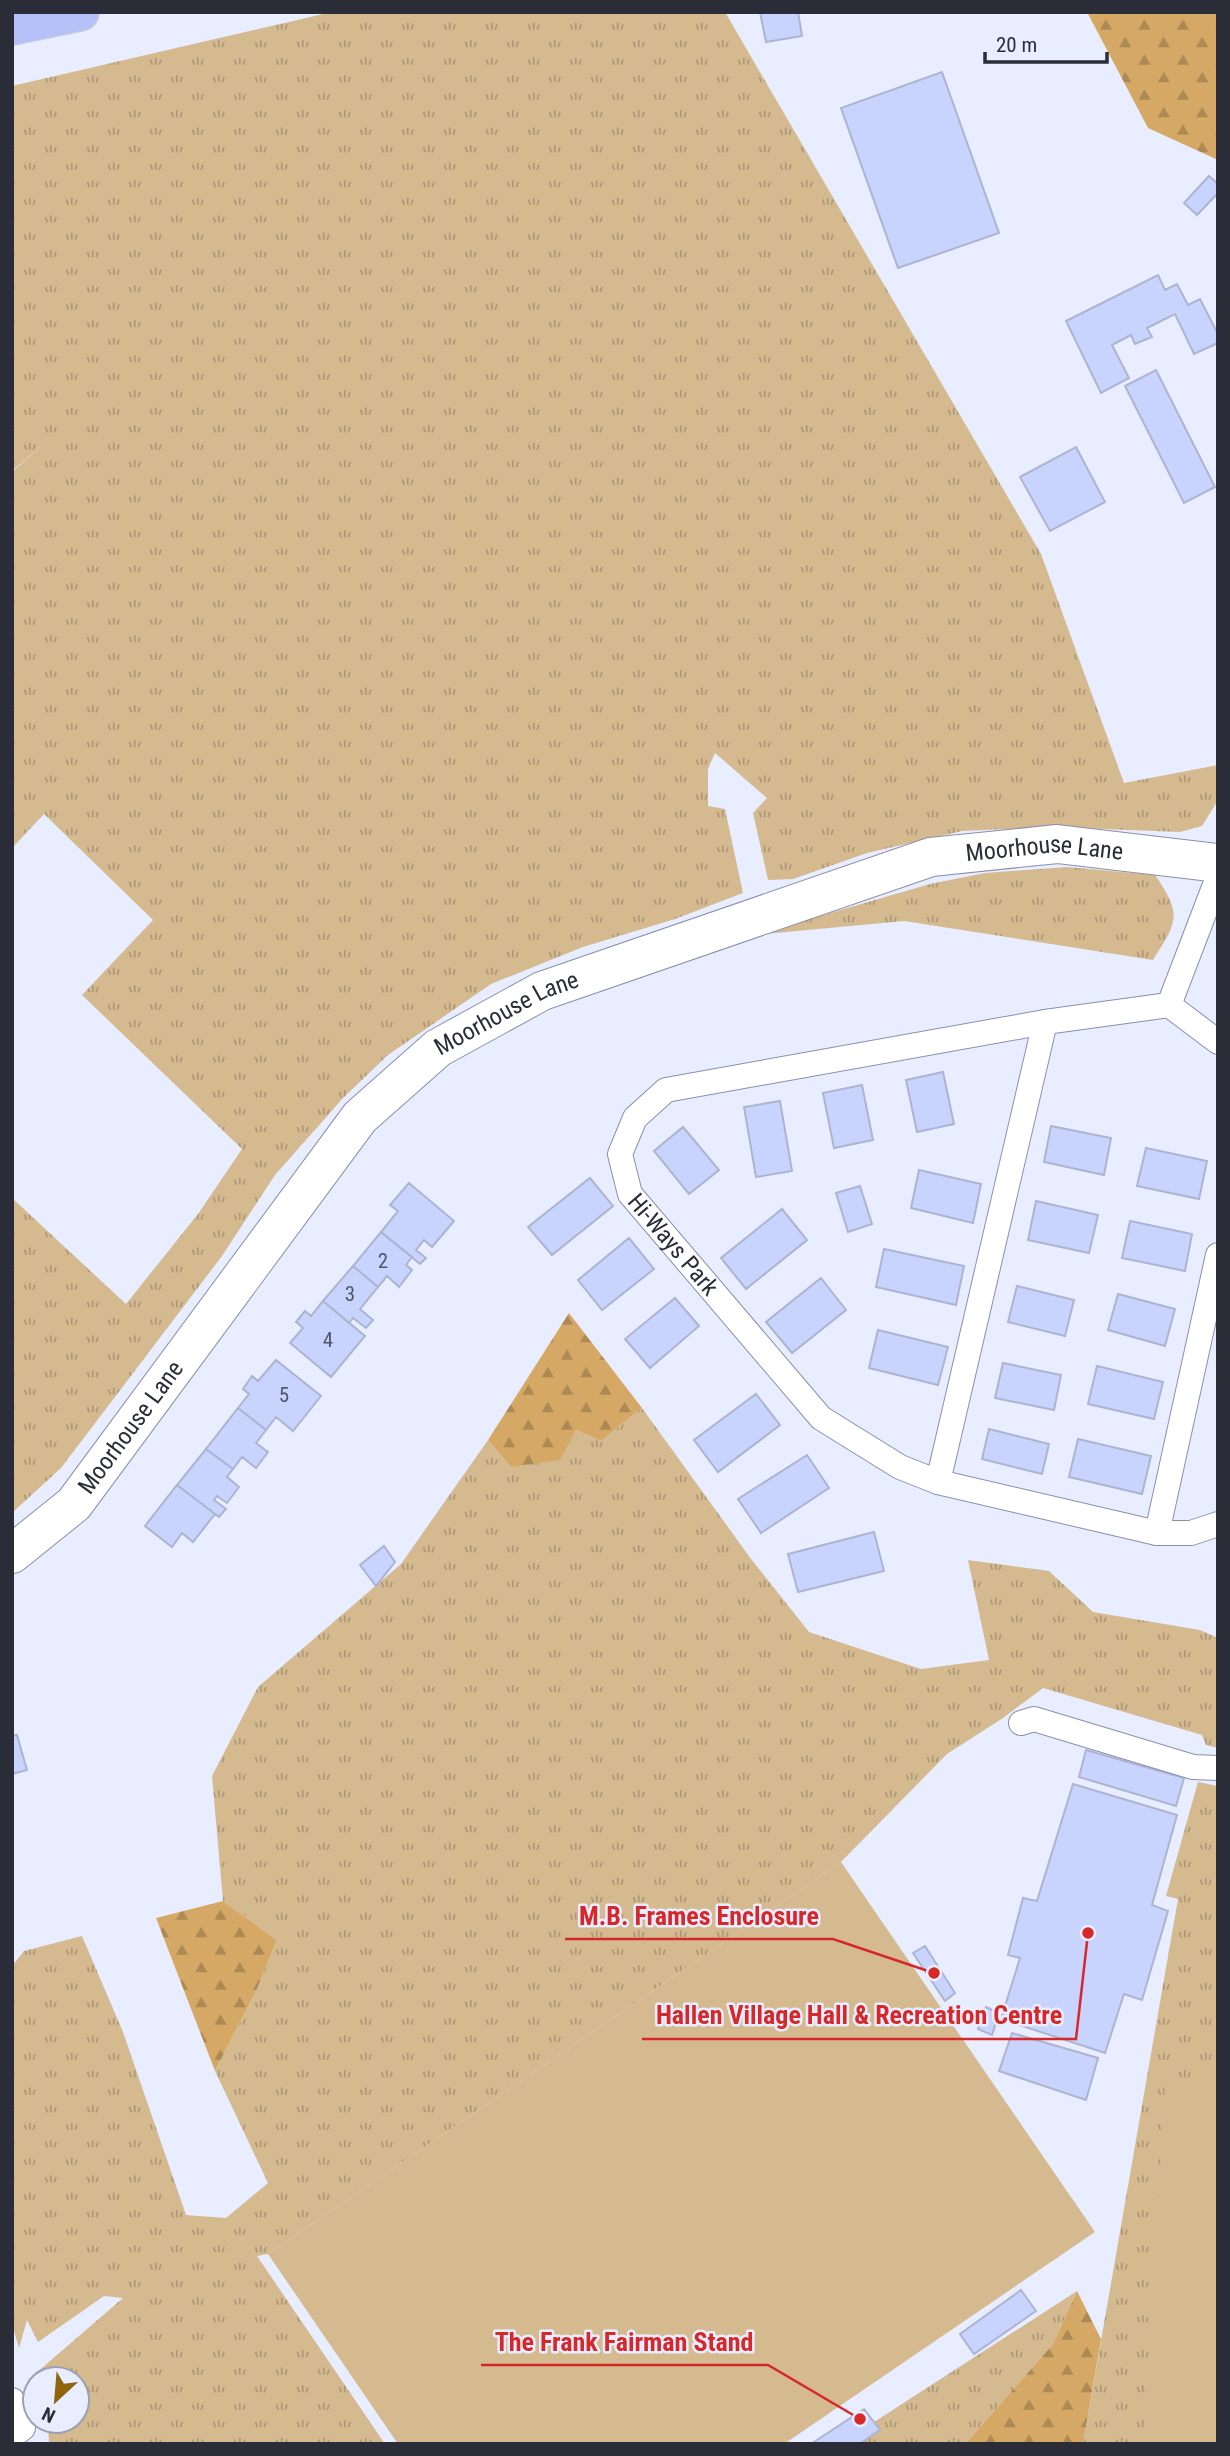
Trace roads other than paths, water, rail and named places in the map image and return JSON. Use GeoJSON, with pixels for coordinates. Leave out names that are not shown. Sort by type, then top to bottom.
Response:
{"type":"FeatureCollection","features":[{"type":"Feature","properties":{"kind":"highway"},"geometry":{"type":"LineString","coordinates":[[12,26],[80,12]]}},
{"type":"Feature","properties":{"kind":"street","name":"Moorhouse Lane"},"geometry":{"type":"LineString","coordinates":[[12,1554],[74,1504],[360,1117],[438,1048],[542,991],[932,857],[1057,844],[1218,863]]}},
{"type":"Feature","properties":{"kind":"lane"},"geometry":{"type":"LineString","coordinates":[[1218,877],[1168,1005],[1218,1042]]}},
{"type":"Feature","properties":{"kind":"lane","name":"Hi-Ways Park"},"geometry":{"type":"LineString","coordinates":[[1168,1005],[1045,1022],[666,1090],[635,1118],[620,1154],[630,1194],[821,1418],[901,1467],[938,1482],[1157,1533],[1191,1533],[1218,1524]]}},
{"type":"Feature","properties":{"kind":"lane"},"geometry":{"type":"LineString","coordinates":[[938,1482],[1045,1022]]}},
{"type":"Feature","properties":{"kind":"lane"},"geometry":{"type":"LineString","coordinates":[[1157,1533],[1218,1255]]}},
{"type":"Feature","properties":{"kind":"lane"},"geometry":{"type":"LineString","coordinates":[[1021,1723],[1034,1719],[1193,1767],[1218,1768]]}},
{"type":"Feature","properties":{"kind":"lane"},"geometry":{"type":"LineString","coordinates":[[12,2400],[23,2428],[12,2436]]}},
{"type":"Feature","properties":{"kind":"place","name":"Hallen Village Hall & Recreation Centre"},"geometry":{"type":"Point","coordinates":[1088,1933]}},
{"type":"Feature","properties":{"kind":"place","name":"M.B. Frames Enclosure"},"geometry":{"type":"Point","coordinates":[934,1973]}},
{"type":"Feature","properties":{"kind":"place","name":"The Frank Fairman Stand"},"geometry":{"type":"Point","coordinates":[860,2419]}}]}
